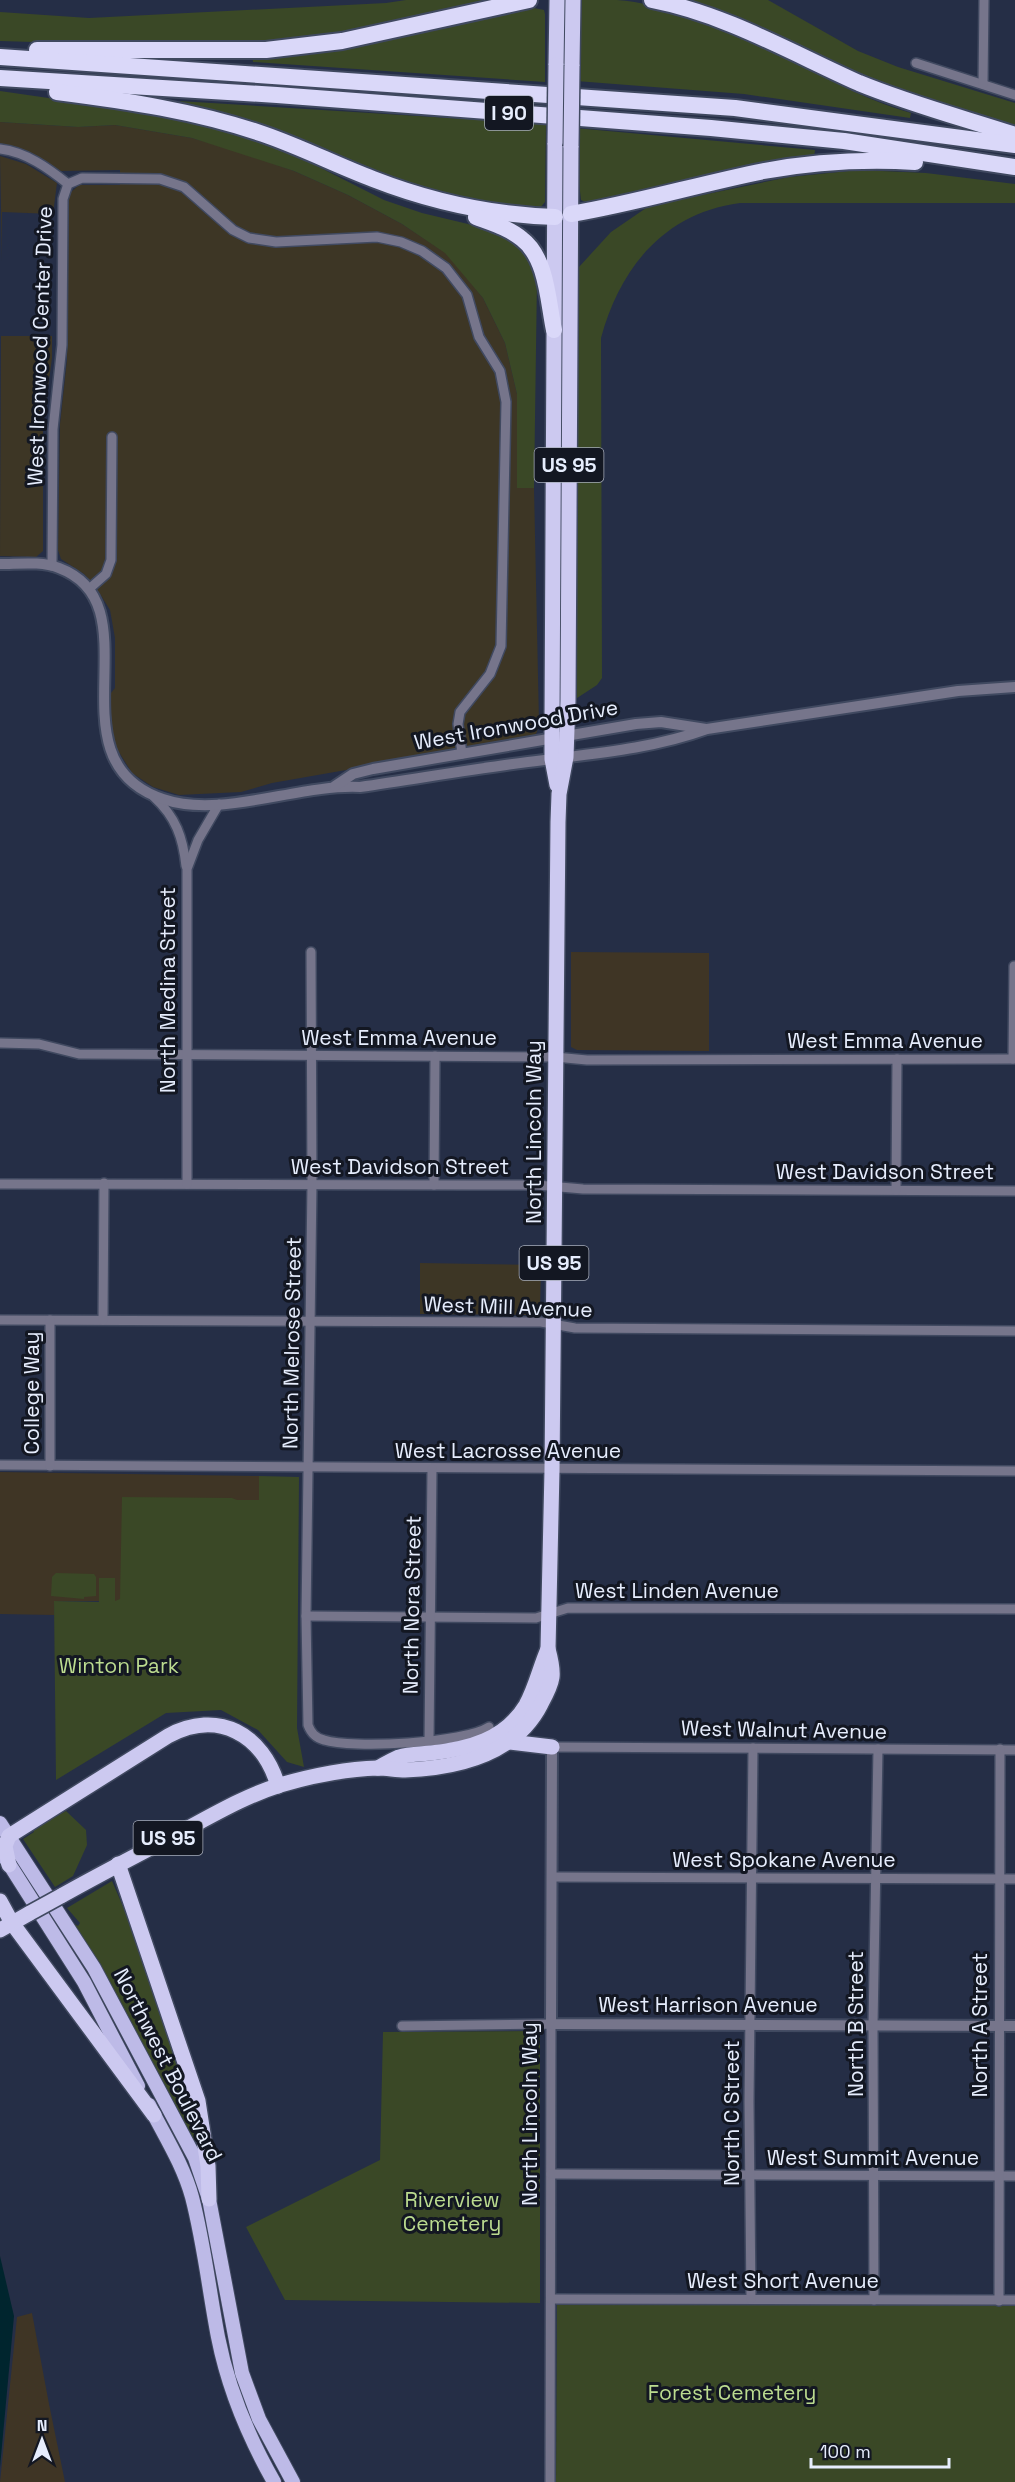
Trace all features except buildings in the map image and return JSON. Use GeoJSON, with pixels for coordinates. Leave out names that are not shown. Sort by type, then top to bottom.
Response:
{"type":"FeatureCollection","features":[{"type":"Feature","properties":{"kind":"highway"},"geometry":{"type":"LineString","coordinates":[[0,51],[266,50],[365,37],[529,0]]}},
{"type":"Feature","properties":{"kind":"highway","name":"US 95"},"geometry":{"type":"LineString","coordinates":[[557,0],[571,146],[554,330],[559,737]]}},
{"type":"Feature","properties":{"kind":"highway","name":"US 95"},"geometry":{"type":"LineString","coordinates":[[559,758],[563,216],[555,143],[573,0]]}},
{"type":"Feature","properties":{"kind":"highway"},"geometry":{"type":"LineString","coordinates":[[652,0],[684,8],[726,23],[895,97],[936,112],[1015,135]]}},
{"type":"Feature","properties":{"kind":"highway","name":"I 90"},"geometry":{"type":"LineString","coordinates":[[0,57],[735,108],[1015,145]]}},
{"type":"Feature","properties":{"kind":"highway","name":"I 90"},"geometry":{"type":"LineString","coordinates":[[0,78],[277,95],[711,128],[844,141],[1015,169]]}},
{"type":"Feature","properties":{"kind":"highway"},"geometry":{"type":"LineString","coordinates":[[0,84],[146,104],[219,120],[308,150],[372,179],[440,201],[512,232],[530,246],[541,267],[554,330]]}},
{"type":"Feature","properties":{"kind":"highway","name":"I 90"},"geometry":{"type":"LineString","coordinates":[[563,216],[764,171],[814,164],[882,160],[1015,169]]}},
{"type":"Feature","properties":{"kind":"highway"},"geometry":{"type":"LineString","coordinates":[[440,201],[500,214],[563,216]]}},
{"type":"Feature","properties":{"kind":"highway","name":"North Lincoln Way"},"geometry":{"type":"LineString","coordinates":[[550,1614],[559,758]]}},
{"type":"Feature","properties":{"kind":"highway","name":"US 95"},"geometry":{"type":"LineString","coordinates":[[378,1768],[400,1757],[458,1750],[479,1744],[498,1734],[526,1706],[548,1649],[550,1614]]}},
{"type":"Feature","properties":{"kind":"highway","name":"US 95"},"geometry":{"type":"LineString","coordinates":[[6,1927],[118,1864],[227,1807],[278,1786],[334,1773],[378,1768],[405,1770],[465,1762],[485,1756],[510,1742],[535,1716],[549,1689],[554,1671],[548,1649]]}},
{"type":"Feature","properties":{"kind":"highway"},"geometry":{"type":"LineString","coordinates":[[535,1716],[535,1725],[552,1747]]}},
{"type":"Feature","properties":{"kind":"highway"},"geometry":{"type":"LineString","coordinates":[[9,1865],[5,1846],[9,1836],[168,1736],[190,1727],[217,1726],[245,1735],[273,1767],[278,1786]]}},
{"type":"Feature","properties":{"kind":"highway"},"geometry":{"type":"LineString","coordinates":[[510,1742],[552,1747]]}},
{"type":"Feature","properties":{"kind":"highway"},"geometry":{"type":"LineString","coordinates":[[118,1864],[198,2101],[208,2166],[208,2199]]}},
{"type":"Feature","properties":{"kind":"highway"},"geometry":{"type":"LineString","coordinates":[[0,1901],[6,1927],[154,2115]]}},
{"type":"Feature","properties":{"kind":"main road","name":"Northwest Boulevard"},"geometry":{"type":"LineString","coordinates":[[0,1823],[94,1968],[201,2172],[242,2373],[259,2419],[293,2482]]}},
{"type":"Feature","properties":{"kind":"main road","name":"Northwest Boulevard"},"geometry":{"type":"LineString","coordinates":[[0,1850],[78,1972],[178,2162],[192,2196],[218,2336],[230,2382],[253,2444],[274,2482]]}},
{"type":"Feature","properties":{"kind":"street"},"geometry":{"type":"LineString","coordinates":[[983,84],[984,0]]}},
{"type":"Feature","properties":{"kind":"street"},"geometry":{"type":"LineString","coordinates":[[916,63],[1015,95]]}},
{"type":"Feature","properties":{"kind":"street"},"geometry":{"type":"LineString","coordinates":[[0,149],[24,155],[51,170],[68,184]]}},
{"type":"Feature","properties":{"kind":"street","name":"West Ironwood Center Drive"},"geometry":{"type":"LineString","coordinates":[[52,566],[52,429],[62,345],[63,199],[68,184],[82,178],[160,179],[184,187],[233,230],[249,238],[276,242],[377,237],[401,242],[422,251],[446,268],[467,296],[479,337],[497,363],[504,384],[506,459],[501,646],[490,674],[460,712],[458,724],[462,754]]}},
{"type":"Feature","properties":{"kind":"street"},"geometry":{"type":"LineString","coordinates":[[0,564],[52,566],[69,573],[89,589],[106,574],[111,560],[112,437]]}},
{"type":"Feature","properties":{"kind":"street","name":"West Ironwood Drive"},"geometry":{"type":"LineString","coordinates":[[89,589],[94,596],[104,628],[103,717],[106,740],[116,762],[140,789],[151,795],[185,804],[219,804],[335,786],[360,787],[674,741],[707,729],[958,691],[1015,687]]}},
{"type":"Feature","properties":{"kind":"street","name":"West Ironwood Drive"},"geometry":{"type":"LineString","coordinates":[[335,786],[353,774],[373,769],[636,724],[661,722],[707,729]]}},
{"type":"Feature","properties":{"kind":"street"},"geometry":{"type":"LineString","coordinates":[[151,795],[168,811],[176,823],[182,838],[187,869]]}},
{"type":"Feature","properties":{"kind":"street","name":"North Medina Street"},"geometry":{"type":"LineString","coordinates":[[187,1184],[187,869],[198,840],[219,804]]}},
{"type":"Feature","properties":{"kind":"street","name":"North Melrose Street"},"geometry":{"type":"LineString","coordinates":[[311,952],[313,1056],[306,1616],[308,1725],[312,1733],[323,1740],[334,1742],[429,1741]]}},
{"type":"Feature","properties":{"kind":"street"},"geometry":{"type":"LineString","coordinates":[[1014,966],[1014,1059]]}},
{"type":"Feature","properties":{"kind":"street","name":"West Emma Avenue"},"geometry":{"type":"LineString","coordinates":[[0,1043],[39,1044],[79,1054],[555,1057],[587,1060],[1014,1059]]}},
{"type":"Feature","properties":{"kind":"street"},"geometry":{"type":"LineString","coordinates":[[434,1185],[435,1056]]}},
{"type":"Feature","properties":{"kind":"street"},"geometry":{"type":"LineString","coordinates":[[896,1190],[897,1059]]}},
{"type":"Feature","properties":{"kind":"street"},"geometry":{"type":"LineString","coordinates":[[103,1320],[104,1183]]}},
{"type":"Feature","properties":{"kind":"street","name":"West Davidson Street"},"geometry":{"type":"LineString","coordinates":[[0,1184],[312,1184],[592,1189],[1015,1191]]}},
{"type":"Feature","properties":{"kind":"street","name":"West Mill Avenue"},"geometry":{"type":"LineString","coordinates":[[0,1320],[541,1322],[575,1328],[1015,1331]]}},
{"type":"Feature","properties":{"kind":"street","name":"College Way"},"geometry":{"type":"LineString","coordinates":[[50,1320],[50,1466]]}},
{"type":"Feature","properties":{"kind":"street","name":"West Lacrosse Avenue"},"geometry":{"type":"LineString","coordinates":[[0,1465],[1015,1471]]}},
{"type":"Feature","properties":{"kind":"street","name":"North Nora Street"},"geometry":{"type":"LineString","coordinates":[[429,1741],[432,1469]]}},
{"type":"Feature","properties":{"kind":"street","name":"West Linden Avenue"},"geometry":{"type":"LineString","coordinates":[[306,1616],[536,1618],[568,1608],[1015,1609]]}},
{"type":"Feature","properties":{"kind":"street"},"geometry":{"type":"LineString","coordinates":[[429,1741],[465,1737],[489,1727]]}},
{"type":"Feature","properties":{"kind":"street","name":"West Walnut Avenue"},"geometry":{"type":"LineString","coordinates":[[552,1747],[1015,1750]]}},
{"type":"Feature","properties":{"kind":"street","name":"North Lincoln Way"},"geometry":{"type":"LineString","coordinates":[[550,2482],[552,1747]]}},
{"type":"Feature","properties":{"kind":"street","name":"North C Street"},"geometry":{"type":"LineString","coordinates":[[751,2298],[750,2025],[753,1748]]}},
{"type":"Feature","properties":{"kind":"street","name":"North B Street"},"geometry":{"type":"LineString","coordinates":[[874,2300],[873,2025],[878,1749]]}},
{"type":"Feature","properties":{"kind":"street","name":"North A Street"},"geometry":{"type":"LineString","coordinates":[[999,2301],[1000,1749]]}},
{"type":"Feature","properties":{"kind":"street","name":"West Spokane Avenue"},"geometry":{"type":"LineString","coordinates":[[552,1878],[1015,1879]]}},
{"type":"Feature","properties":{"kind":"street","name":"West Harrison Avenue"},"geometry":{"type":"LineString","coordinates":[[402,2026],[551,2024],[1015,2026]]}},
{"type":"Feature","properties":{"kind":"street","name":"West Summit Avenue"},"geometry":{"type":"LineString","coordinates":[[551,2174],[1015,2176]]}},
{"type":"Feature","properties":{"kind":"street","name":"West Short Avenue"},"geometry":{"type":"LineString","coordinates":[[551,2299],[1015,2300]]}},
{"type":"Feature","properties":{"kind":"shaded area"},"geometry":{"type":"Polygon","coordinates":[[[0,122],[78,127],[115,125],[192,138],[240,152],[294,171],[348,195],[402,224],[446,253],[483,298],[505,343],[517,394],[517,488],[534,488],[539,723],[534,737],[272,783],[241,792],[179,795],[153,787],[132,773],[117,749],[110,723],[111,693],[115,688],[115,638],[110,610],[95,586],[84,574],[61,559],[58,550],[60,424],[67,360],[69,198],[71,192],[79,185],[120,185],[120,170],[61,171],[37,157],[0,145],[0,122]]]}},
{"type":"Feature","properties":{"kind":"shaded area"},"geometry":{"type":"Polygon","coordinates":[[[0,156],[26,164],[57,183],[53,214],[2,212],[2,261],[0,156]]]}},
{"type":"Feature","properties":{"kind":"shaded area"},"geometry":{"type":"Polygon","coordinates":[[[1,336],[52,336],[52,358],[43,423],[43,551],[36,557],[0,556],[1,336]]]}},
{"type":"Feature","properties":{"kind":"shaded area"},"geometry":{"type":"Polygon","coordinates":[[[571,952],[709,953],[709,1051],[577,1050],[571,1047],[571,952]]]}},
{"type":"Feature","properties":{"kind":"shaded area"},"geometry":{"type":"Polygon","coordinates":[[[420,1263],[541,1265],[540,1310],[531,1315],[420,1314],[420,1263]]]}},
{"type":"Feature","properties":{"kind":"shaded area"},"geometry":{"type":"Polygon","coordinates":[[[0,1472],[259,1476],[259,1500],[242,1500],[239,1601],[54,1601],[54,1615],[0,1614],[0,1472]]]}},
{"type":"Feature","properties":{"kind":"shaded area"},"geometry":{"type":"Polygon","coordinates":[[[32,2313],[65,2482],[0,2482],[17,2317],[32,2313]]]}},
{"type":"Feature","properties":{"kind":"green space"},"geometry":{"type":"Polygon","coordinates":[[[406,0],[492,0],[308,40],[200,47],[0,41],[0,12],[89,18],[386,3],[406,0]]]}},
{"type":"Feature","properties":{"kind":"green space"},"geometry":{"type":"Polygon","coordinates":[[[581,0],[634,2],[710,23],[761,45],[853,91],[911,113],[910,118],[744,94],[576,81],[581,0]]]}},
{"type":"Feature","properties":{"kind":"green space"},"geometry":{"type":"Polygon","coordinates":[[[678,0],[768,0],[858,51],[898,67],[1015,103],[1015,128],[933,105],[678,0]]]}},
{"type":"Feature","properties":{"kind":"green space"},"geometry":{"type":"Polygon","coordinates":[[[534,8],[544,10],[545,14],[545,82],[253,62],[252,55],[473,16],[534,8]]]}},
{"type":"Feature","properties":{"kind":"green space"},"geometry":{"type":"Polygon","coordinates":[[[0,91],[194,119],[255,138],[384,200],[422,213],[493,230],[515,241],[530,260],[537,279],[534,488],[517,488],[517,394],[505,343],[483,298],[445,253],[402,224],[348,195],[294,171],[192,138],[115,125],[78,127],[0,122],[0,91]]]}},
{"type":"Feature","properties":{"kind":"green space"},"geometry":{"type":"Polygon","coordinates":[[[179,101],[546,124],[545,202],[540,208],[519,209],[411,187],[179,101]]]}},
{"type":"Feature","properties":{"kind":"green space"},"geometry":{"type":"Polygon","coordinates":[[[575,128],[815,150],[814,157],[617,200],[587,203],[581,200],[575,128]]]}},
{"type":"Feature","properties":{"kind":"green space"},"geometry":{"type":"Polygon","coordinates":[[[859,170],[926,173],[1015,184],[1015,203],[740,203],[713,209],[689,218],[649,248],[633,267],[620,289],[601,338],[602,678],[597,685],[574,700],[579,267],[611,232],[649,206],[789,177],[859,170]]]}},
{"type":"Feature","properties":{"kind":"green space","name":"Winton Park"},"geometry":{"type":"Polygon","coordinates":[[[259,1476],[299,1477],[297,1728],[304,1767],[287,1762],[258,1730],[221,1710],[166,1713],[56,1780],[54,1601],[99,1602],[99,1578],[115,1578],[115,1601],[120,1599],[122,1497],[259,1500],[259,1476]]]}},
{"type":"Feature","properties":{"kind":"green space"},"geometry":{"type":"Polygon","coordinates":[[[56,1573],[94,1574],[96,1596],[84,1597],[84,1599],[51,1596],[52,1577],[56,1573]]]}},
{"type":"Feature","properties":{"kind":"green space"},"geometry":{"type":"Polygon","coordinates":[[[66,1811],[86,1830],[87,1845],[73,1876],[55,1887],[23,1839],[34,1832],[32,1829],[66,1811]]]}},
{"type":"Feature","properties":{"kind":"green space"},"geometry":{"type":"Polygon","coordinates":[[[112,1881],[128,1918],[198,2125],[198,2141],[193,2140],[71,1922],[78,1926],[80,1923],[67,1908],[112,1881]]]}},
{"type":"Feature","properties":{"kind":"green space","name":"Riverview Cemetery"},"geometry":{"type":"Polygon","coordinates":[[[532,2031],[540,2034],[540,2303],[285,2300],[246,2227],[380,2160],[383,2032],[532,2031]]]}},
{"type":"Feature","properties":{"kind":"green space","name":"Forest Cemetery"},"geometry":{"type":"Polygon","coordinates":[[[557,2303],[1015,2304],[1015,2482],[556,2482],[557,2303]]]}},
{"type":"Feature","properties":{"kind":"water"},"geometry":{"type":"Polygon","coordinates":[[[0,2256],[14,2316],[0,2467],[0,2256]]]}}]}
